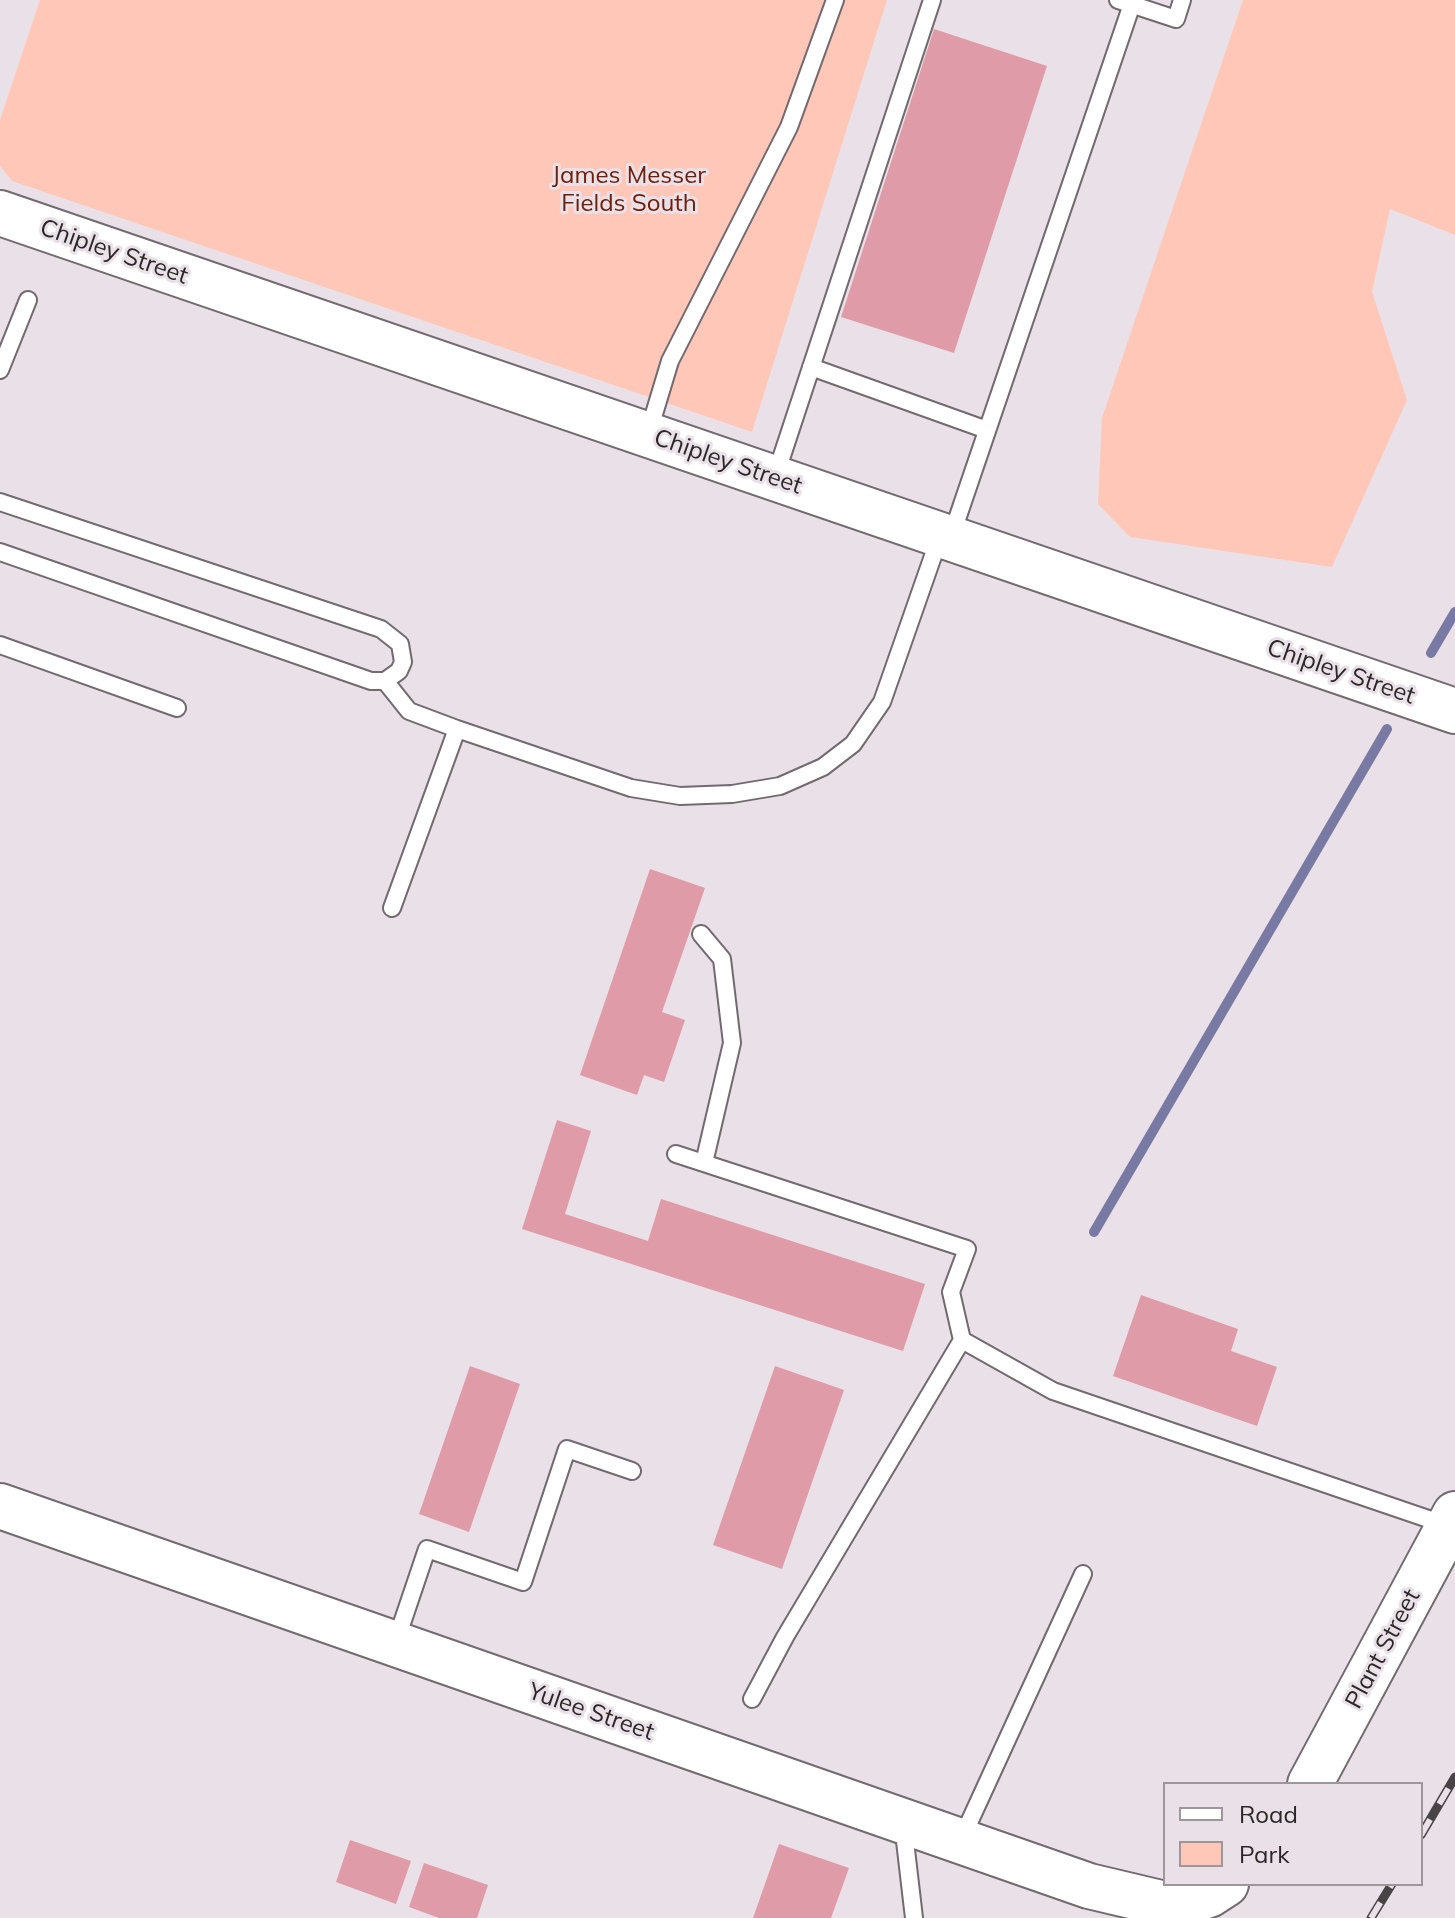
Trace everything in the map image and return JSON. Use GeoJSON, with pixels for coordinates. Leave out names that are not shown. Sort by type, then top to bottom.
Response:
{"type":"FeatureCollection","features":[{"type":"Feature","properties":{"kind":"street","name":"Chipley Street"},"geometry":{"type":"LineString","coordinates":[[0,213],[1455,711]]}},
{"type":"Feature","properties":{"kind":"street","name":"Yulee Street"},"geometry":{"type":"LineString","coordinates":[[0,1506],[1089,1886],[1165,1904],[1198,1901]]}},
{"type":"Feature","properties":{"kind":"street","name":"Plant Street"},"geometry":{"type":"LineString","coordinates":[[1311,1782],[1452,1520]]}},
{"type":"Feature","properties":{"kind":"lane"},"geometry":{"type":"LineString","coordinates":[[648,434],[670,361],[789,127],[835,0]]}},
{"type":"Feature","properties":{"kind":"lane"},"geometry":{"type":"LineString","coordinates":[[774,478],[932,0]]}},
{"type":"Feature","properties":{"kind":"lane"},"geometry":{"type":"LineString","coordinates":[[385,681],[409,711],[631,788],[680,796],[732,794],[780,786],[823,767],[853,744],[882,702],[987,430],[1125,2],[1176,19],[1182,0]]}},
{"type":"Feature","properties":{"kind":"lane"},"geometry":{"type":"LineString","coordinates":[[0,370],[28,300]]}},
{"type":"Feature","properties":{"kind":"lane"},"geometry":{"type":"LineString","coordinates":[[811,367],[987,430]]}},
{"type":"Feature","properties":{"kind":"lane"},"geometry":{"type":"LineString","coordinates":[[0,502],[381,629],[400,644],[403,662],[399,671],[385,681],[371,681],[0,552]]}},
{"type":"Feature","properties":{"kind":"lane"},"geometry":{"type":"LineString","coordinates":[[0,645],[177,708]]}},
{"type":"Feature","properties":{"kind":"lane"},"geometry":{"type":"LineString","coordinates":[[392,908],[457,729]]}},
{"type":"Feature","properties":{"kind":"lane"},"geometry":{"type":"LineString","coordinates":[[701,934],[722,959],[732,1043],[704,1163]]}},
{"type":"Feature","properties":{"kind":"lane"},"geometry":{"type":"LineString","coordinates":[[676,1154],[967,1249],[951,1292],[962,1340],[785,1637],[752,1699]]}},
{"type":"Feature","properties":{"kind":"lane"},"geometry":{"type":"LineString","coordinates":[[962,1340],[1053,1391],[1452,1520]]}},
{"type":"Feature","properties":{"kind":"lane"},"geometry":{"type":"LineString","coordinates":[[395,1644],[427,1549],[523,1582],[567,1449],[632,1471]]}},
{"type":"Feature","properties":{"kind":"lane"},"geometry":{"type":"LineString","coordinates":[[961,1841],[1083,1574]]}},
{"type":"Feature","properties":{"kind":"lane"},"geometry":{"type":"LineString","coordinates":[[902,1821],[914,1918]]}},
{"type":"Feature","properties":{"kind":"green space","name":"James Messer Fields South"},"geometry":{"type":"Polygon","coordinates":[[[40,0],[887,0],[752,432],[12,181],[0,166],[0,120],[40,0]]]}},
{"type":"Feature","properties":{"kind":"green space"},"geometry":{"type":"Polygon","coordinates":[[[1243,0],[1455,0],[1455,235],[1390,209],[1372,292],[1407,400],[1332,567],[1130,537],[1098,504],[1102,418],[1243,0]]]}},
{"type":"Feature","properties":{"kind":"building"},"geometry":{"type":"Polygon","coordinates":[[[934,29],[1047,66],[954,353],[841,317],[934,29]]]}},
{"type":"Feature","properties":{"kind":"building"},"geometry":{"type":"Polygon","coordinates":[[[650,869],[705,888],[662,1012],[685,1020],[664,1082],[644,1075],[637,1095],[580,1075],[650,869]]]}},
{"type":"Feature","properties":{"kind":"building"},"geometry":{"type":"Polygon","coordinates":[[[557,1120],[591,1131],[565,1214],[648,1241],[661,1199],[925,1284],[903,1351],[522,1229],[557,1120]]]}},
{"type":"Feature","properties":{"kind":"building"},"geometry":{"type":"Polygon","coordinates":[[[1141,1295],[1238,1329],[1231,1351],[1277,1367],[1257,1426],[1113,1376],[1141,1295]]]}},
{"type":"Feature","properties":{"kind":"building"},"geometry":{"type":"Polygon","coordinates":[[[470,1366],[520,1384],[469,1532],[419,1514],[470,1366]]]}},
{"type":"Feature","properties":{"kind":"building"},"geometry":{"type":"Polygon","coordinates":[[[775,1366],[844,1390],[782,1569],[713,1545],[775,1366]]]}},
{"type":"Feature","properties":{"kind":"building"},"geometry":{"type":"Polygon","coordinates":[[[350,1840],[411,1861],[396,1904],[336,1882],[350,1840]]]}},
{"type":"Feature","properties":{"kind":"building"},"geometry":{"type":"Polygon","coordinates":[[[779,1844],[849,1868],[831,1918],[753,1918],[779,1844]]]}},
{"type":"Feature","properties":{"kind":"building"},"geometry":{"type":"Polygon","coordinates":[[[424,1863],[488,1885],[477,1918],[439,1918],[409,1907],[424,1863]]]}},
{"type":"Feature","properties":{"kind":"waterway"},"geometry":{"type":"LineString","coordinates":[[1431,653],[1455,612]]}},
{"type":"Feature","properties":{"kind":"waterway"},"geometry":{"type":"LineString","coordinates":[[1094,1232],[1387,729]]}},
{"type":"Feature","properties":{"kind":"railway"},"geometry":{"type":"LineString","coordinates":[[1423,1832],[1455,1777]]}},
{"type":"Feature","properties":{"kind":"railway"},"geometry":{"type":"LineString","coordinates":[[1371,1918],[1391,1886]]}}]}
